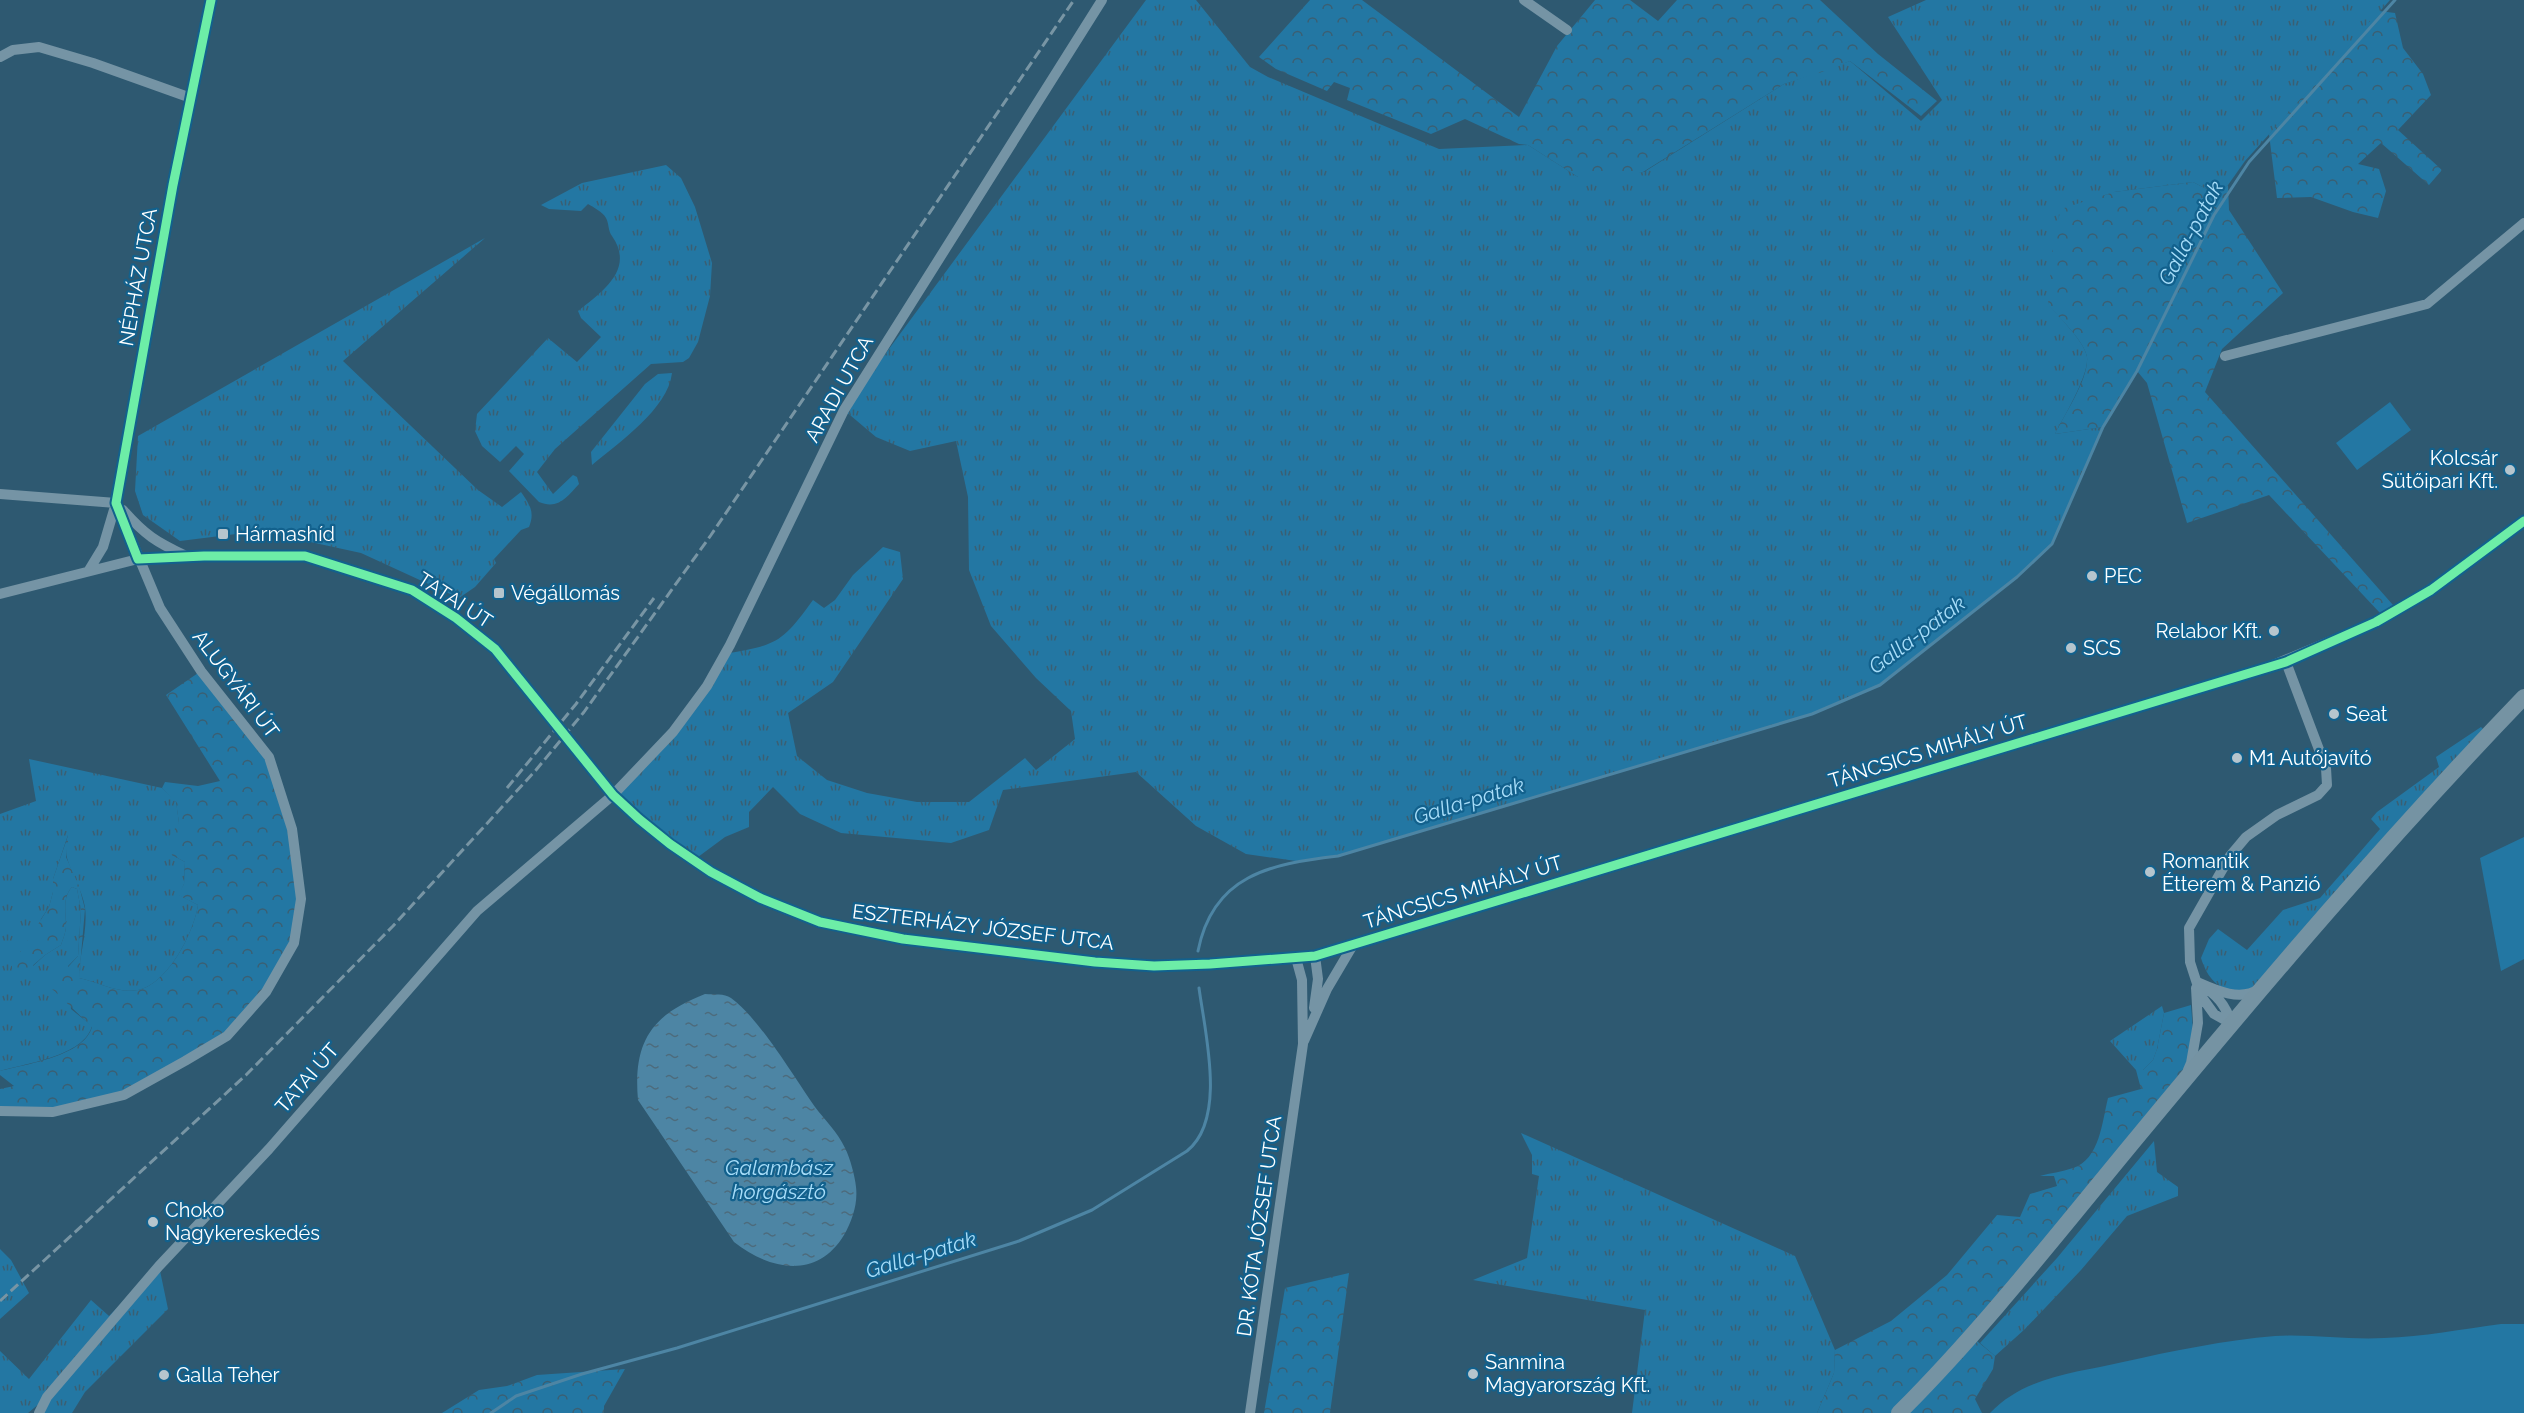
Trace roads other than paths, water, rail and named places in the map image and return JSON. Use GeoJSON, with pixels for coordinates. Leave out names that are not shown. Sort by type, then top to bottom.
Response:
{"type":"FeatureCollection","features":[{"type":"Feature","properties":{"kind":"main road"},"geometry":{"type":"LineString","coordinates":[[1899,1413],[2017,1285],[2180,1086],[2337,900],[2524,697]]}},
{"type":"Feature","properties":{"kind":"street","name":"NÉPHÁZ UTCA"},"geometry":{"type":"LineString","coordinates":[[89,570],[103,547],[111,527],[173,185],[211,0]]}},
{"type":"Feature","properties":{"kind":"street","name":"ARADI UTCA"},"geometry":{"type":"LineString","coordinates":[[613,795],[673,732],[707,686],[730,645],[844,410],[1102,0]]}},
{"type":"Feature","properties":{"kind":"street"},"geometry":{"type":"LineString","coordinates":[[1524,0],[1567,30]]}},
{"type":"Feature","properties":{"kind":"street"},"geometry":{"type":"LineString","coordinates":[[0,57],[13,50],[39,47],[93,63],[191,98]]}},
{"type":"Feature","properties":{"kind":"street"},"geometry":{"type":"LineString","coordinates":[[2225,356],[2427,304],[2524,223]]}},
{"type":"Feature","properties":{"kind":"street"},"geometry":{"type":"LineString","coordinates":[[0,494],[116,503],[143,532],[156,542],[188,557]]}},
{"type":"Feature","properties":{"kind":"street"},"geometry":{"type":"LineString","coordinates":[[116,503],[138,559]]}},
{"type":"Feature","properties":{"kind":"street","name":"TÁNCSICS MIHÁLY ÚT"},"geometry":{"type":"LineString","coordinates":[[1315,956],[2286,662],[2376,622],[2431,590],[2524,521]]}},
{"type":"Feature","properties":{"kind":"street","name":"TATAI ÚT"},"geometry":{"type":"LineString","coordinates":[[0,594],[138,559],[188,557],[305,556],[411,590],[456,618],[495,649],[613,795],[477,911],[269,1149],[159,1266],[74,1369],[47,1397],[39,1413]]}},
{"type":"Feature","properties":{"kind":"street","name":"ALUGYÁRI ÚT"},"geometry":{"type":"LineString","coordinates":[[0,1112],[53,1112],[124,1095],[185,1061],[227,1036],[266,992],[294,943],[301,899],[292,829],[269,757],[184,647],[160,608],[138,559]]}},
{"type":"Feature","properties":{"kind":"street"},"geometry":{"type":"LineString","coordinates":[[2180,1086],[2191,1063],[2198,1023],[2195,996],[2197,982],[2190,962],[2189,928],[2230,856],[2246,837],[2271,819],[2318,795],[2327,785],[2326,768],[2286,662]]}},
{"type":"Feature","properties":{"kind":"street","name":"ESZTERHÁZY JÓZSEF UTCA"},"geometry":{"type":"LineString","coordinates":[[613,795],[647,826],[698,864],[760,898],[820,922],[903,939],[1095,962],[1154,966],[1196,965],[1315,956]]}},
{"type":"Feature","properties":{"kind":"street","name":"DR. KÓTA JÓZSEF UTCA"},"geometry":{"type":"LineString","coordinates":[[1303,1044],[1327,989],[1353,945]]}},
{"type":"Feature","properties":{"kind":"street","name":"DR. KÓTA JÓZSEF UTCA"},"geometry":{"type":"LineString","coordinates":[[1312,1020],[1318,979],[1315,956]]}},
{"type":"Feature","properties":{"kind":"street","name":"DR. KÓTA JÓZSEF UTCA"},"geometry":{"type":"LineString","coordinates":[[1250,1413],[1303,1044],[1302,980],[1296,958]]}},
{"type":"Feature","properties":{"kind":"street"},"geometry":{"type":"LineString","coordinates":[[2197,982],[2229,995],[2253,993],[2268,982]]}},
{"type":"Feature","properties":{"kind":"street"},"geometry":{"type":"LineString","coordinates":[[2197,982],[2217,997],[2228,1012],[2232,1024]]}},
{"type":"Feature","properties":{"kind":"water","name":"Galambász horgásztó"},"geometry":{"type":"Polygon","coordinates":[[[705,994],[728,996],[753,1019],[839,1137],[847,1152],[856,1187],[854,1212],[844,1235],[833,1249],[820,1259],[792,1266],[777,1264],[748,1252],[734,1242],[638,1100],[639,1062],[649,1033],[671,1011],[705,994]]]}},
{"type":"Feature","properties":{"kind":"waterway","name":"Galla-patak"},"geometry":{"type":"LineString","coordinates":[[1198,951],[1206,925],[1217,905],[1231,890],[1248,878],[1290,864],[1338,856],[1812,714],[1880,685],[2017,577],[2052,544],[2103,427],[2137,371],[2214,215],[2249,162],[2395,0]]}},
{"type":"Feature","properties":{"kind":"waterway","name":"Galla-patak"},"geometry":{"type":"LineString","coordinates":[[491,1413],[516,1396],[1019,1241],[1092,1210],[1187,1151],[1199,1137],[1207,1118],[1210,1097],[1208,1051],[1199,988]]}},
{"type":"Feature","properties":{"kind":"railway"},"geometry":{"type":"LineString","coordinates":[[0,1301],[246,1075],[393,926],[536,770],[584,712],[711,535],[1074,0]]}},
{"type":"Feature","properties":{"kind":"railway"},"geometry":{"type":"LineString","coordinates":[[507,788],[576,704],[654,598]]}},
{"type":"Feature","properties":{"kind":"place","name":"Kolcsár Sütőipari Kft."},"geometry":{"type":"Point","coordinates":[2510,470]}},
{"type":"Feature","properties":{"kind":"place","name":"Hármashíd"},"geometry":{"type":"Point","coordinates":[223,534]}},
{"type":"Feature","properties":{"kind":"place","name":"PEC"},"geometry":{"type":"Point","coordinates":[2092,576]}},
{"type":"Feature","properties":{"kind":"place","name":"Végállomás"},"geometry":{"type":"Point","coordinates":[499,593]}},
{"type":"Feature","properties":{"kind":"place","name":"Relabor Kft."},"geometry":{"type":"Point","coordinates":[2274,631]}},
{"type":"Feature","properties":{"kind":"place","name":"SCS"},"geometry":{"type":"Point","coordinates":[2071,648]}},
{"type":"Feature","properties":{"kind":"place","name":"Seat"},"geometry":{"type":"Point","coordinates":[2334,714]}},
{"type":"Feature","properties":{"kind":"place","name":"M1 Autójavító"},"geometry":{"type":"Point","coordinates":[2237,758]}},
{"type":"Feature","properties":{"kind":"place","name":"Romantik Étterem & Panzió"},"geometry":{"type":"Point","coordinates":[2150,872]}},
{"type":"Feature","properties":{"kind":"place","name":"Choko Nagykereskedés"},"geometry":{"type":"Point","coordinates":[153,1222]}},
{"type":"Feature","properties":{"kind":"place","name":"Sanmina Magyarország Kft."},"geometry":{"type":"Point","coordinates":[1473,1374]}},
{"type":"Feature","properties":{"kind":"place","name":"Galla Teher"},"geometry":{"type":"Point","coordinates":[164,1375]}}]}
